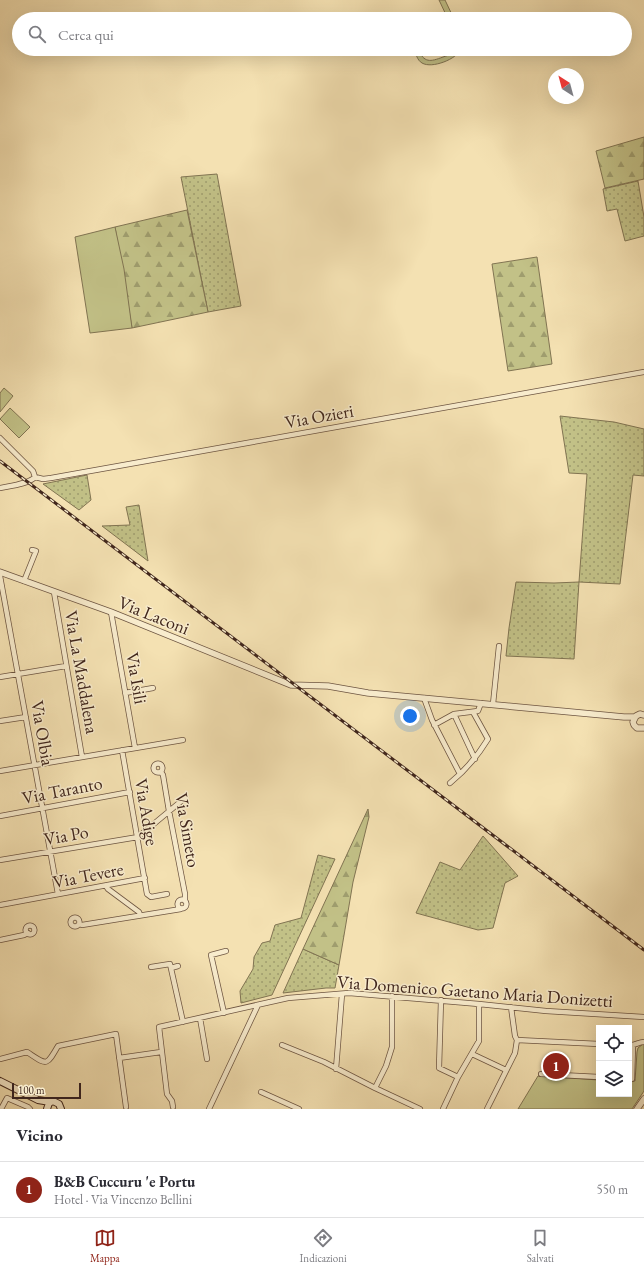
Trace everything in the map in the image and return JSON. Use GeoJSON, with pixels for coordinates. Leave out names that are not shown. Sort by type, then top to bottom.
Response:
{"type":"FeatureCollection","features":[{"type":"Feature","properties":{"kind":"main road"},"geometry":{"type":"LineString","coordinates":[[0,1081],[38,1100],[57,1102],[62,1108]]}},
{"type":"Feature","properties":{"kind":"main road"},"geometry":{"type":"LineString","coordinates":[[38,1100],[47,1109],[50,1102]]}},
{"type":"Feature","properties":{"kind":"street","name":"Via Ozieri"},"geometry":{"type":"LineString","coordinates":[[0,488],[25,483],[33,480],[35,477],[43,479],[51,478],[644,372]]}},
{"type":"Feature","properties":{"kind":"street"},"geometry":{"type":"LineString","coordinates":[[0,438],[33,471],[35,477]]}},
{"type":"Feature","properties":{"kind":"street"},"geometry":{"type":"LineString","coordinates":[[24,581],[36,551],[32,550]]}},
{"type":"Feature","properties":{"kind":"street","name":"Via Laconi"},"geometry":{"type":"LineString","coordinates":[[0,572],[111,612],[291,685],[328,686],[368,693],[494,704],[634,719]]}},
{"type":"Feature","properties":{"kind":"street","name":"Via Olbia"},"geometry":{"type":"LineString","coordinates":[[0,576],[58,894]]}},
{"type":"Feature","properties":{"kind":"street","name":"Via La Maddalena"},"geometry":{"type":"LineString","coordinates":[[54,592],[82,757]]}},
{"type":"Feature","properties":{"kind":"street","name":"Via Isili"},"geometry":{"type":"LineString","coordinates":[[111,612],[135,748]]}},
{"type":"Feature","properties":{"kind":"street"},"geometry":{"type":"LineString","coordinates":[[494,704],[499,646]]}},
{"type":"Feature","properties":{"kind":"street"},"geometry":{"type":"LineString","coordinates":[[0,677],[66,666]]}},
{"type":"Feature","properties":{"kind":"street"},"geometry":{"type":"LineString","coordinates":[[125,693],[153,688]]}},
{"type":"Feature","properties":{"kind":"street"},"geometry":{"type":"LineString","coordinates":[[424,698],[434,724],[460,774]]}},
{"type":"Feature","properties":{"kind":"street"},"geometry":{"type":"LineString","coordinates":[[434,724],[454,714],[478,711],[481,703]]}},
{"type":"Feature","properties":{"kind":"street"},"geometry":{"type":"LineString","coordinates":[[450,783],[475,759],[488,740],[473,712]]}},
{"type":"Feature","properties":{"kind":"street"},"geometry":{"type":"LineString","coordinates":[[454,714],[475,759]]}},
{"type":"Feature","properties":{"kind":"street"},"geometry":{"type":"LineString","coordinates":[[644,715],[640,714],[634,719],[634,726],[637,728],[644,728]]}},
{"type":"Feature","properties":{"kind":"street"},"geometry":{"type":"LineString","coordinates":[[0,721],[26,717]]}},
{"type":"Feature","properties":{"kind":"street"},"geometry":{"type":"LineString","coordinates":[[0,771],[183,740]]}},
{"type":"Feature","properties":{"kind":"street","name":"Via Adige"},"geometry":{"type":"LineString","coordinates":[[122,750],[145,878]]}},
{"type":"Feature","properties":{"kind":"street","name":"Via Simeto"},"geometry":{"type":"LineString","coordinates":[[161,772],[164,775],[169,811],[185,894],[183,900]]}},
{"type":"Feature","properties":{"kind":"street","name":"Via Taranto"},"geometry":{"type":"LineString","coordinates":[[0,816],[130,792]]}},
{"type":"Feature","properties":{"kind":"street"},"geometry":{"type":"LineString","coordinates":[[138,837],[185,798]]}},
{"type":"Feature","properties":{"kind":"street","name":"Via Po"},"geometry":{"type":"LineString","coordinates":[[0,860],[138,837]]}},
{"type":"Feature","properties":{"kind":"street","name":"Via Tevere"},"geometry":{"type":"LineString","coordinates":[[0,905],[145,878],[147,894],[151,896],[167,894]]}},
{"type":"Feature","properties":{"kind":"street"},"geometry":{"type":"LineString","coordinates":[[106,886],[139,912],[140,915]]}},
{"type":"Feature","properties":{"kind":"street"},"geometry":{"type":"LineString","coordinates":[[80,924],[82,925],[174,910],[179,907],[186,906],[183,900],[178,902],[179,907]]}},
{"type":"Feature","properties":{"kind":"street"},"geometry":{"type":"LineString","coordinates":[[0,940],[28,934]]}},
{"type":"Feature","properties":{"kind":"street"},"geometry":{"type":"LineString","coordinates":[[224,1013],[211,955],[226,951]]}},
{"type":"Feature","properties":{"kind":"street"},"geometry":{"type":"LineString","coordinates":[[151,967],[170,964],[182,1022]]}},
{"type":"Feature","properties":{"kind":"street"},"geometry":{"type":"LineString","coordinates":[[171,968],[178,966]]}},
{"type":"Feature","properties":{"kind":"street","name":"Via Domenico Gaetano Maria Donizetti"},"geometry":{"type":"LineString","coordinates":[[161,1052],[159,1027],[288,998],[349,993],[441,1000],[546,1011],[644,1017]]}},
{"type":"Feature","properties":{"kind":"street"},"geometry":{"type":"LineString","coordinates":[[336,1069],[342,994]]}},
{"type":"Feature","properties":{"kind":"street"},"geometry":{"type":"LineString","coordinates":[[375,1088],[386,1066],[392,1047],[392,996]]}},
{"type":"Feature","properties":{"kind":"street"},"geometry":{"type":"LineString","coordinates":[[441,1000],[439,1068],[458,1077]]}},
{"type":"Feature","properties":{"kind":"street"},"geometry":{"type":"LineString","coordinates":[[443,1109],[458,1077],[479,1041],[479,1004]]}},
{"type":"Feature","properties":{"kind":"street"},"geometry":{"type":"LineString","coordinates":[[209,1109],[258,1005]]}},
{"type":"Feature","properties":{"kind":"street"},"geometry":{"type":"LineString","coordinates":[[487,1109],[515,1053],[517,1040],[514,1036],[511,1007]]}},
{"type":"Feature","properties":{"kind":"street"},"geometry":{"type":"LineString","coordinates":[[200,1018],[207,1058]]}},
{"type":"Feature","properties":{"kind":"street"},"geometry":{"type":"LineString","coordinates":[[0,1059],[27,1052],[40,1061],[45,1062],[50,1060],[58,1046],[116,1034],[126,1108]]}},
{"type":"Feature","properties":{"kind":"street"},"geometry":{"type":"LineString","coordinates":[[517,1040],[596,1044]]}},
{"type":"Feature","properties":{"kind":"street"},"geometry":{"type":"LineString","coordinates":[[632,1046],[644,1042]]}},
{"type":"Feature","properties":{"kind":"street"},"geometry":{"type":"LineString","coordinates":[[282,1045],[324,1062],[420,1109]]}},
{"type":"Feature","properties":{"kind":"street"},"geometry":{"type":"LineString","coordinates":[[119,1058],[161,1052],[167,1094],[172,1101],[173,1107]]}},
{"type":"Feature","properties":{"kind":"street"},"geometry":{"type":"LineString","coordinates":[[472,1054],[506,1070]]}},
{"type":"Feature","properties":{"kind":"street"},"geometry":{"type":"LineString","coordinates":[[541,1074],[596,1077]]}},
{"type":"Feature","properties":{"kind":"street"},"geometry":{"type":"LineString","coordinates":[[261,1092],[299,1109]]}},
{"type":"Feature","properties":{"kind":"street"},"geometry":{"type":"LineString","coordinates":[[1,1109],[7,1098],[30,1109]]}},
{"type":"Feature","properties":{"kind":"street"},"geometry":{"type":"LineString","coordinates":[[637,1109],[644,1099]]}},
{"type":"Feature","properties":{"kind":"green space"},"geometry":{"type":"Polygon","coordinates":[[[439,0],[445,0],[451,12],[445,12],[439,0]]]}},
{"type":"Feature","properties":{"kind":"green space"},"geometry":{"type":"Polygon","coordinates":[[[422,56],[425,59],[431,60],[446,56],[455,56],[444,62],[432,65],[426,65],[420,62],[417,57],[422,56]]]}},
{"type":"Feature","properties":{"kind":"green space"},"geometry":{"type":"Polygon","coordinates":[[[644,137],[644,179],[605,188],[596,151],[644,137]]]}},
{"type":"Feature","properties":{"kind":"green space"},"geometry":{"type":"Polygon","coordinates":[[[217,174],[241,306],[208,312],[181,177],[217,174]]]}},
{"type":"Feature","properties":{"kind":"green space"},"geometry":{"type":"Polygon","coordinates":[[[638,181],[644,217],[644,236],[625,241],[617,209],[607,211],[603,189],[638,181]]]}},
{"type":"Feature","properties":{"kind":"green space"},"geometry":{"type":"Polygon","coordinates":[[[187,210],[208,312],[132,328],[115,227],[187,210]]]}},
{"type":"Feature","properties":{"kind":"green space"},"geometry":{"type":"Polygon","coordinates":[[[115,227],[124,269],[132,328],[90,333],[75,237],[115,227]]]}},
{"type":"Feature","properties":{"kind":"green space"},"geometry":{"type":"Polygon","coordinates":[[[537,257],[552,364],[508,371],[492,264],[537,257]]]}},
{"type":"Feature","properties":{"kind":"green space"},"geometry":{"type":"Polygon","coordinates":[[[4,388],[13,396],[0,412],[0,393],[4,388]]]}},
{"type":"Feature","properties":{"kind":"green space"},"geometry":{"type":"Polygon","coordinates":[[[10,408],[30,427],[19,438],[0,419],[10,408]]]}},
{"type":"Feature","properties":{"kind":"green space"},"geometry":{"type":"Polygon","coordinates":[[[560,416],[614,422],[644,429],[644,476],[633,475],[620,584],[579,582],[587,474],[569,473],[560,416]]]}},
{"type":"Feature","properties":{"kind":"green space"},"geometry":{"type":"Polygon","coordinates":[[[87,475],[91,500],[79,510],[43,484],[87,475]]]}},
{"type":"Feature","properties":{"kind":"green space"},"geometry":{"type":"Polygon","coordinates":[[[139,505],[148,561],[102,526],[130,525],[126,507],[139,505]]]}},
{"type":"Feature","properties":{"kind":"green space"},"geometry":{"type":"Polygon","coordinates":[[[516,582],[579,582],[574,659],[506,656],[516,582]]]}},
{"type":"Feature","properties":{"kind":"green space"},"geometry":{"type":"Polygon","coordinates":[[[368,809],[369,817],[353,882],[339,965],[303,949],[368,809]]]}},
{"type":"Feature","properties":{"kind":"green space"},"geometry":{"type":"Polygon","coordinates":[[[483,836],[518,876],[505,883],[493,928],[478,930],[416,913],[440,862],[460,870],[483,836]]]}},
{"type":"Feature","properties":{"kind":"green space"},"geometry":{"type":"Polygon","coordinates":[[[318,855],[335,859],[272,995],[241,1003],[240,991],[253,969],[254,957],[262,943],[270,941],[275,925],[301,918],[318,855]]]}},
{"type":"Feature","properties":{"kind":"green space"},"geometry":{"type":"Polygon","coordinates":[[[303,949],[339,965],[335,988],[283,993],[303,949]]]}},
{"type":"Feature","properties":{"kind":"green space"},"geometry":{"type":"Polygon","coordinates":[[[644,1044],[644,1091],[632,1109],[518,1109],[538,1076],[596,1080],[596,1097],[632,1097],[632,1081],[635,1081],[638,1048],[644,1044]]]}},
{"type":"Feature","properties":{"kind":"railway"},"geometry":{"type":"LineString","coordinates":[[0,461],[644,950]]}},
{"type":"Feature","properties":{"kind":"place","name":"B&B Cuccuru 'e Portu"},"geometry":{"type":"Point","coordinates":[556,1066]}}]}
